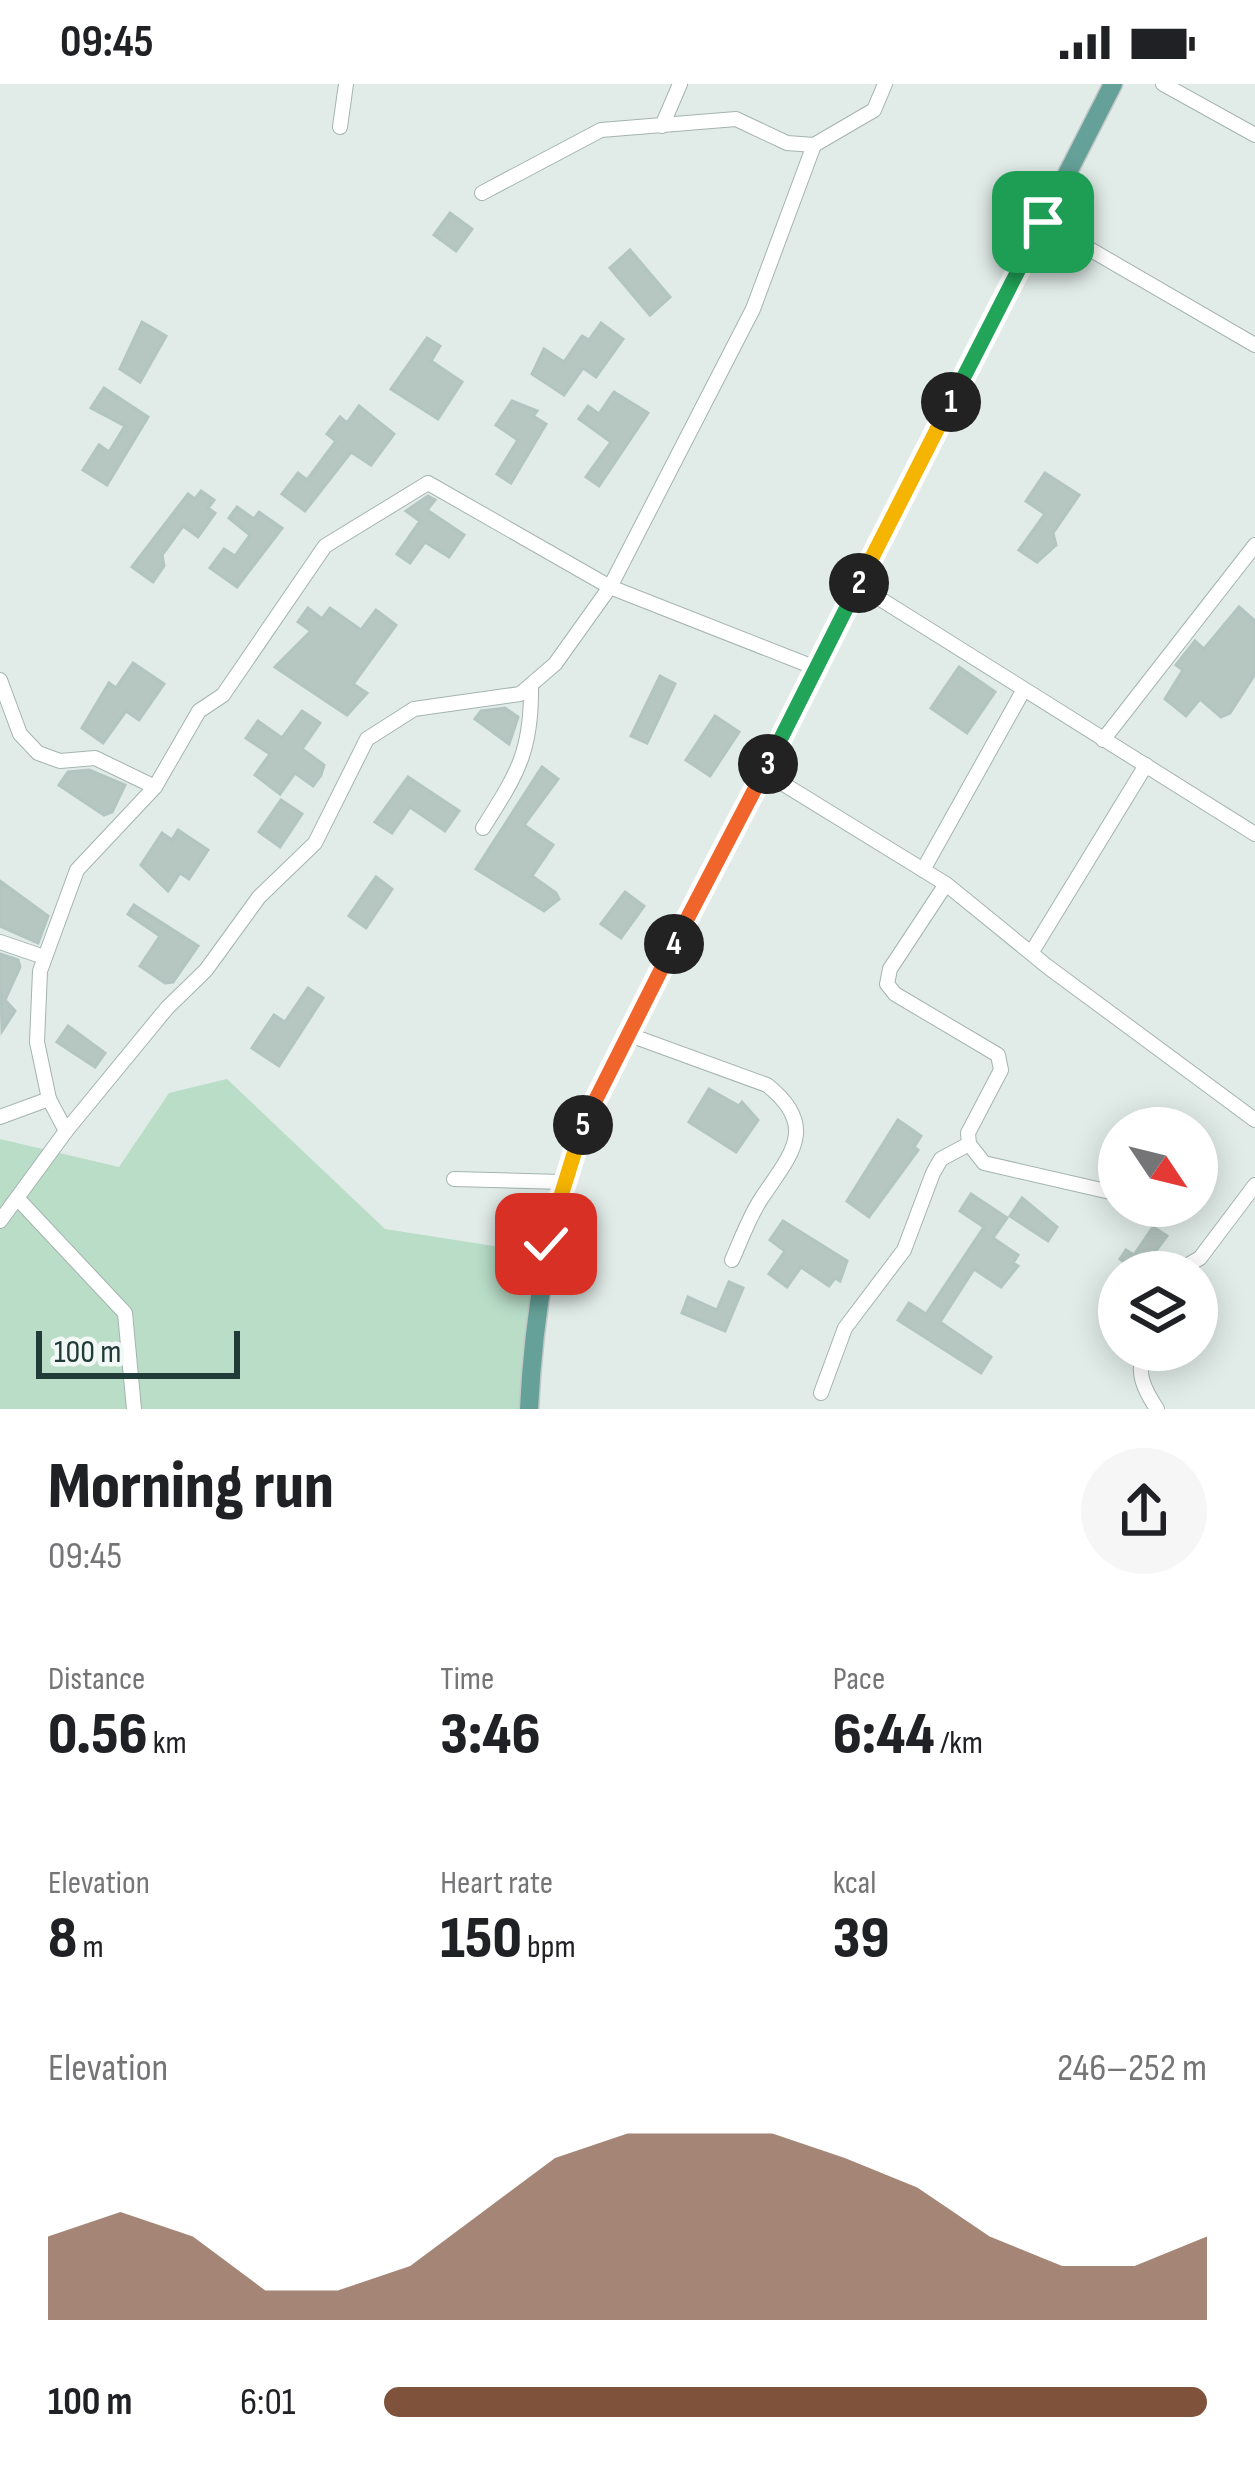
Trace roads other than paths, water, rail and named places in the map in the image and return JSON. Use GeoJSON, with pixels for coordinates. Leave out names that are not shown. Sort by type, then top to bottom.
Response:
{"type":"FeatureCollection","features":[{"type":"Feature","properties":{"kind":"main road"},"geometry":{"type":"LineString","coordinates":[[530,1409],[538,1290],[562,1182],[586,1115],[1113,84]]}},
{"type":"Feature","properties":{"kind":"street"},"geometry":{"type":"LineString","coordinates":[[340,127],[346,84]]}},
{"type":"Feature","properties":{"kind":"street"},"geometry":{"type":"LineString","coordinates":[[662,126],[680,84]]}},
{"type":"Feature","properties":{"kind":"street"},"geometry":{"type":"LineString","coordinates":[[482,193],[601,130],[736,119],[787,142],[814,145],[874,110],[885,84]]}},
{"type":"Feature","properties":{"kind":"street"},"geometry":{"type":"LineString","coordinates":[[1163,84],[1255,135]]}},
{"type":"Feature","properties":{"kind":"street"},"geometry":{"type":"LineString","coordinates":[[0,1221],[166,1008],[206,970],[260,897],[315,843],[354,761],[382,724],[413,709],[483,695],[508,698],[556,664],[610,587],[753,309],[814,145]]}},
{"type":"Feature","properties":{"kind":"street"},"geometry":{"type":"LineString","coordinates":[[1043,222],[1255,344]]}},
{"type":"Feature","properties":{"kind":"street"},"geometry":{"type":"LineString","coordinates":[[66,1131],[49,1099],[37,1042],[44,957],[64,917],[77,871],[155,787],[199,711],[223,695],[325,546],[416,488],[438,485],[610,587],[816,668]]}},
{"type":"Feature","properties":{"kind":"street"},"geometry":{"type":"LineString","coordinates":[[1102,740],[1255,545]]}},
{"type":"Feature","properties":{"kind":"street"},"geometry":{"type":"LineString","coordinates":[[858,585],[1255,834]]}},
{"type":"Feature","properties":{"kind":"street"},"geometry":{"type":"LineString","coordinates":[[0,680],[20,734],[38,753],[60,761],[95,758],[155,787]]}},
{"type":"Feature","properties":{"kind":"street"},"geometry":{"type":"LineString","coordinates":[[482,828],[520,769],[532,737],[531,686]]}},
{"type":"Feature","properties":{"kind":"street"},"geometry":{"type":"LineString","coordinates":[[923,870],[1023,691]]}},
{"type":"Feature","properties":{"kind":"street"},"geometry":{"type":"LineString","coordinates":[[1033,950],[1146,765]]}},
{"type":"Feature","properties":{"kind":"street"},"geometry":{"type":"LineString","coordinates":[[764,772],[946,884],[1033,950],[1048,967],[1255,1120]]}},
{"type":"Feature","properties":{"kind":"street"},"geometry":{"type":"LineString","coordinates":[[946,884],[890,969],[887,984],[895,994],[998,1055],[1001,1070],[968,1133],[969,1144],[984,1162],[1098,1190]]}},
{"type":"Feature","properties":{"kind":"street"},"geometry":{"type":"LineString","coordinates":[[0,942],[44,957]]}},
{"type":"Feature","properties":{"kind":"street"},"geometry":{"type":"LineString","coordinates":[[627,1034],[767,1084],[786,1100],[796,1122],[791,1156],[758,1204],[732,1260]]}},
{"type":"Feature","properties":{"kind":"street"},"geometry":{"type":"LineString","coordinates":[[0,1117],[49,1099]]}},
{"type":"Feature","properties":{"kind":"street"},"geometry":{"type":"LineString","coordinates":[[821,1393],[844,1328],[904,1250],[941,1159],[969,1144]]}},
{"type":"Feature","properties":{"kind":"street"},"geometry":{"type":"LineString","coordinates":[[454,1180],[562,1182]]}},
{"type":"Feature","properties":{"kind":"street"},"geometry":{"type":"LineString","coordinates":[[1204,1251],[1255,1185]]}},
{"type":"Feature","properties":{"kind":"street"},"geometry":{"type":"LineString","coordinates":[[20,1200],[125,1313],[134,1409]]}},
{"type":"Feature","properties":{"kind":"street"},"geometry":{"type":"LineString","coordinates":[[1141,1371],[1143,1388],[1157,1409]]}}]}
